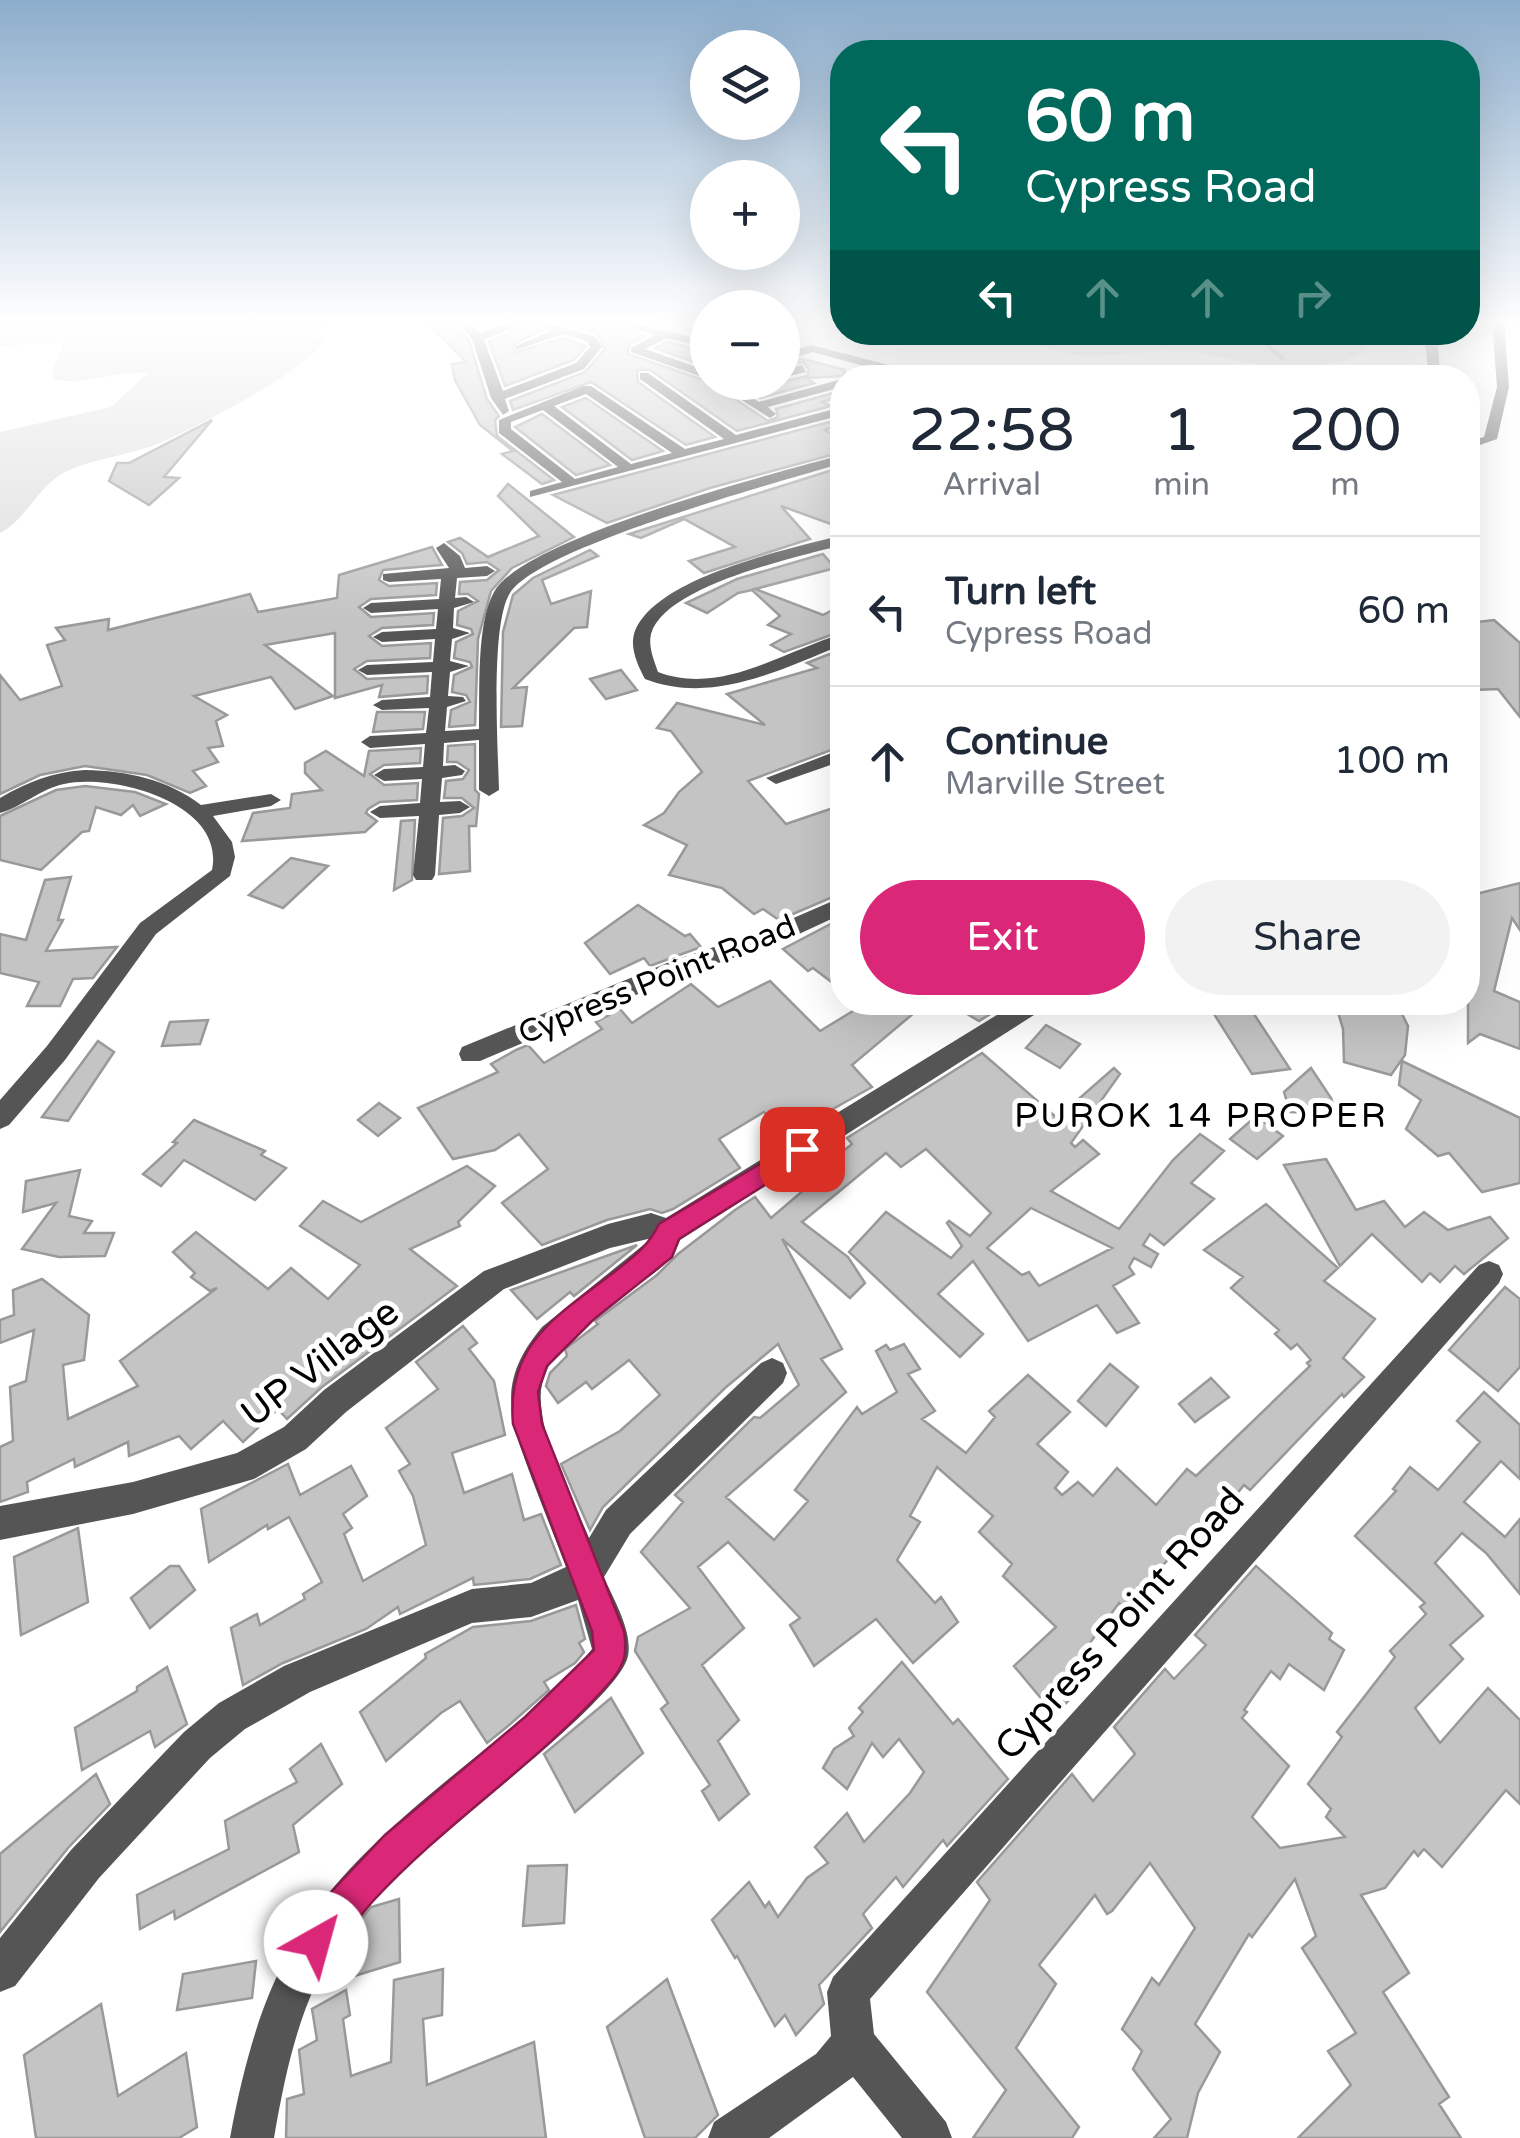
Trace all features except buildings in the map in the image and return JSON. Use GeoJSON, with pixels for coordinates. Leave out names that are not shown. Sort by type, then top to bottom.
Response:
{"type":"FeatureCollection","features":[{"type":"Feature","properties":{"kind":"street"},"geometry":{"type":"LineString","coordinates":[[504,421],[504,430],[571,483]]}},
{"type":"Feature","properties":{"kind":"street"},"geometry":{"type":"LineString","coordinates":[[565,421],[626,467]]}},
{"type":"Feature","properties":{"kind":"street"},"geometry":{"type":"LineString","coordinates":[[633,421],[682,453]]}},
{"type":"Feature","properties":{"kind":"street"},"geometry":{"type":"LineString","coordinates":[[707,421],[734,440]]}},
{"type":"Feature","properties":{"kind":"street"},"geometry":{"type":"LineString","coordinates":[[780,421],[787,425]]}},
{"type":"Feature","properties":{"kind":"street"},"geometry":{"type":"LineString","coordinates":[[535,494],[804,421]]}},
{"type":"Feature","properties":{"kind":"street"},"geometry":{"type":"LineString","coordinates":[[1480,442],[1490,439],[1495,421]]}},
{"type":"Feature","properties":{"kind":"street"},"geometry":{"type":"LineString","coordinates":[[490,790],[489,734],[498,606],[501,592],[510,581],[554,555],[616,532],[830,463]]}},
{"type":"Feature","properties":{"kind":"street"},"geometry":{"type":"LineString","coordinates":[[830,544],[681,594],[650,620],[642,646],[652,676],[679,684],[720,680],[771,668],[830,643]]}},
{"type":"Feature","properties":{"kind":"street"},"geometry":{"type":"LineString","coordinates":[[424,874],[435,738],[448,701],[457,602],[454,559],[444,548]]}},
{"type":"Feature","properties":{"kind":"street"},"geometry":{"type":"LineString","coordinates":[[389,578],[487,572]]}},
{"type":"Feature","properties":{"kind":"street"},"geometry":{"type":"LineString","coordinates":[[371,608],[457,602]]}},
{"type":"Feature","properties":{"kind":"street"},"geometry":{"type":"LineString","coordinates":[[382,637],[453,634]]}},
{"type":"Feature","properties":{"kind":"street"},"geometry":{"type":"LineString","coordinates":[[367,670],[451,666]]}},
{"type":"Feature","properties":{"kind":"street"},"geometry":{"type":"LineString","coordinates":[[382,705],[448,701]]}},
{"type":"Feature","properties":{"kind":"street"},"geometry":{"type":"LineString","coordinates":[[370,742],[489,734]]}},
{"type":"Feature","properties":{"kind":"street"},"geometry":{"type":"LineString","coordinates":[[776,778],[830,759]]}},
{"type":"Feature","properties":{"kind":"street"},"geometry":{"type":"LineString","coordinates":[[384,776],[456,771]]}},
{"type":"Feature","properties":{"kind":"street"},"geometry":{"type":"LineString","coordinates":[[0,808],[48,780],[85,774],[157,786],[200,812],[219,844],[222,870],[164,912],[137,941],[72,1032],[0,1118]]}},
{"type":"Feature","properties":{"kind":"street"},"geometry":{"type":"LineString","coordinates":[[200,812],[271,800]]}},
{"type":"Feature","properties":{"kind":"street"},"geometry":{"type":"LineString","coordinates":[[380,812],[460,807]]}},
{"type":"Feature","properties":{"kind":"street","name":"Cypress Point Road"},"geometry":{"type":"LineString","coordinates":[[472,1054],[680,967],[776,935],[830,910]]}},
{"type":"Feature","properties":{"kind":"street"},"geometry":{"type":"LineString","coordinates":[[252,2138],[260,2091],[283,2017],[304,1962],[329,1922],[398,1848],[552,1715],[610,1654],[608,1631],[527,1424],[524,1392],[529,1372],[553,1338],[663,1249],[668,1232],[1016,1015]]}},
{"type":"Feature","properties":{"kind":"street","name":"UP Village"},"geometry":{"type":"LineString","coordinates":[[0,1523],[133,1498],[243,1468],[295,1438],[336,1401],[494,1280],[608,1236],[651,1225],[668,1232]]}},
{"type":"Feature","properties":{"kind":"street","name":"Cypress Point Road"},"geometry":{"type":"LineString","coordinates":[[852,2044],[848,1992],[1489,1274]]}},
{"type":"Feature","properties":{"kind":"street"},"geometry":{"type":"LineString","coordinates":[[0,1972],[85,1864],[197,1745],[232,1716],[267,1694],[472,1606],[563,1590],[586,1574],[618,1522],[772,1373]]}},
{"type":"Feature","properties":{"kind":"street"},"geometry":{"type":"LineString","coordinates":[[730,2138],[831,2068],[852,2044],[930,2138]]}},
{"type":"Feature","properties":{"kind":"shaded area"},"geometry":{"type":"Polygon","coordinates":[[[50,421],[206,421],[165,441],[67,471],[48,484],[18,520],[0,533],[0,432],[50,421]]]}},
{"type":"Feature","properties":{"kind":"district","name":"PUROK 14 PROPER"},"geometry":{"type":"Point","coordinates":[1201,1116]}},
{"type":"Feature","properties":{"kind":"route"},"geometry":{"type":"LineString","coordinates":[[316,1942],[329,1922],[398,1848],[537,1729],[601,1668],[610,1654],[608,1631],[527,1424],[524,1392],[536,1358],[583,1312],[663,1249],[668,1232],[802,1149]]}}]}
